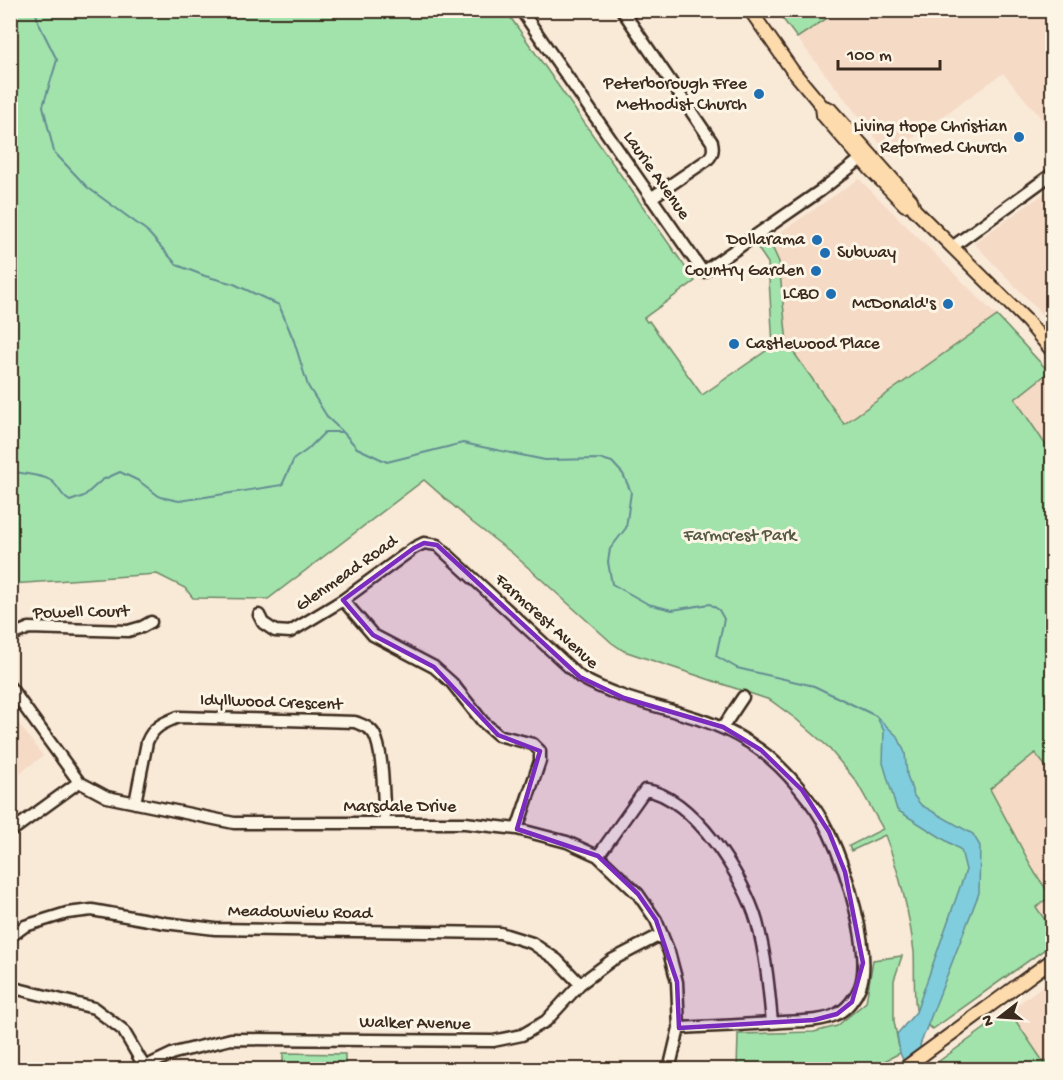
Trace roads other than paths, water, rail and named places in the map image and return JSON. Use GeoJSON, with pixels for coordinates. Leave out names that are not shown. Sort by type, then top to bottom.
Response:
{"type":"FeatureCollection","features":[{"type":"Feature","properties":{"kind":"main road"},"geometry":{"type":"LineString","coordinates":[[750,10],[792,69],[822,106],[830,109],[865,157],[911,200],[914,209],[1027,321],[1053,351]]}},
{"type":"Feature","properties":{"kind":"main road"},"geometry":{"type":"LineString","coordinates":[[903,1069],[1053,960]]}},
{"type":"Feature","properties":{"kind":"street","name":"Laurie Avenue"},"geometry":{"type":"LineString","coordinates":[[521,10],[703,272],[865,157]]}},
{"type":"Feature","properties":{"kind":"street"},"geometry":{"type":"LineString","coordinates":[[622,10],[714,148],[707,160],[651,198]]}},
{"type":"Feature","properties":{"kind":"street"},"geometry":{"type":"LineString","coordinates":[[952,247],[1053,174]]}},
{"type":"Feature","properties":{"kind":"street","name":"Glenmead Road"},"geometry":{"type":"LineString","coordinates":[[259,615],[263,623],[275,631],[290,632],[343,600],[424,543]]}},
{"type":"Feature","properties":{"kind":"street","name":"Farmcrest Avenue"},"geometry":{"type":"LineString","coordinates":[[424,543],[437,545],[580,677],[602,690],[624,698],[675,710],[723,727],[761,750],[802,790],[829,832],[845,872],[858,926],[863,963],[860,986],[852,1002],[837,1014],[814,1020],[679,1028]]}},
{"type":"Feature","properties":{"kind":"street"},"geometry":{"type":"LineString","coordinates":[[343,600],[373,635],[434,667],[452,683],[483,722],[498,735],[533,744],[540,751],[540,761],[517,829]]}},
{"type":"Feature","properties":{"kind":"street","name":"Powell Court"},"geometry":{"type":"LineString","coordinates":[[10,636],[29,628],[128,631],[151,622]]}},
{"type":"Feature","properties":{"kind":"street","name":"Marsdale Drive"},"geometry":{"type":"LineString","coordinates":[[10,687],[79,782],[107,797],[234,823],[465,823],[517,829],[567,842],[598,856],[617,871],[638,894],[656,920],[669,952],[677,982],[679,1028],[669,1070]]}},
{"type":"Feature","properties":{"kind":"street"},"geometry":{"type":"LineString","coordinates":[[723,727],[743,697]]}},
{"type":"Feature","properties":{"kind":"street","name":"Idyllwood Crescent"},"geometry":{"type":"LineString","coordinates":[[135,803],[150,732],[160,724],[178,717],[355,722],[373,732],[378,744],[385,823]]}},
{"type":"Feature","properties":{"kind":"street"},"geometry":{"type":"LineString","coordinates":[[10,832],[79,782]]}},
{"type":"Feature","properties":{"kind":"street"},"geometry":{"type":"LineString","coordinates":[[598,856],[645,790],[656,792],[682,808],[709,835],[733,868],[756,920],[768,975],[772,1023]]}},
{"type":"Feature","properties":{"kind":"street","name":"Meadowview Road"},"geometry":{"type":"LineString","coordinates":[[10,937],[25,926],[67,912],[92,910],[165,923],[215,928],[500,933],[531,943],[557,960],[580,984]]}},
{"type":"Feature","properties":{"kind":"street","name":"Walker Avenue"},"geometry":{"type":"LineString","coordinates":[[141,1068],[174,1053],[231,1039],[493,1041],[522,1035],[546,1021],[580,984],[612,960],[662,934]]}},
{"type":"Feature","properties":{"kind":"street"},"geometry":{"type":"LineString","coordinates":[[10,987],[94,1008],[123,1030],[141,1068]]}},
{"type":"Feature","properties":{"kind":"water"},"geometry":{"type":"Polygon","coordinates":[[[876,716],[898,737],[905,753],[907,775],[914,796],[921,805],[973,834],[980,846],[979,893],[920,1045],[928,1069],[907,1069],[900,1053],[897,1034],[916,1012],[966,870],[961,850],[897,810],[883,763],[884,731],[876,716]]]}},
{"type":"Feature","properties":{"kind":"waterway"},"geometry":{"type":"LineString","coordinates":[[35,10],[39,24],[57,60],[43,106],[54,152],[87,187],[146,230],[177,265],[234,284],[279,305],[294,341],[308,386],[328,418],[357,448],[387,462],[463,443],[545,460],[602,459],[612,462],[623,474],[631,492],[626,528],[610,549],[608,562],[612,584],[648,604],[672,610],[710,604],[719,610],[724,619],[716,656],[737,668],[814,686],[876,716]]}},
{"type":"Feature","properties":{"kind":"waterway"},"geometry":{"type":"LineString","coordinates":[[10,471],[46,478],[56,485],[70,501],[84,496],[102,480],[120,472],[139,481],[160,497],[179,501],[282,485],[294,459],[325,432],[343,432]]}},
{"type":"Feature","properties":{"kind":"place","name":"Peterborough Free Methodist Church"},"geometry":{"type":"Point","coordinates":[759,94]}},
{"type":"Feature","properties":{"kind":"place","name":"Living Hope Christian Reformed Church"},"geometry":{"type":"Point","coordinates":[1019,137]}},
{"type":"Feature","properties":{"kind":"place","name":"Dollarama"},"geometry":{"type":"Point","coordinates":[817,240]}},
{"type":"Feature","properties":{"kind":"place","name":"Subway"},"geometry":{"type":"Point","coordinates":[825,253]}},
{"type":"Feature","properties":{"kind":"place","name":"Country Garden"},"geometry":{"type":"Point","coordinates":[816,271]}},
{"type":"Feature","properties":{"kind":"place","name":"LCBO"},"geometry":{"type":"Point","coordinates":[831,294]}},
{"type":"Feature","properties":{"kind":"place","name":"McDonald's"},"geometry":{"type":"Point","coordinates":[948,304]}},
{"type":"Feature","properties":{"kind":"place","name":"Castlewood Place"},"geometry":{"type":"Point","coordinates":[734,344]}},
{"type":"Feature","properties":{"kind":"park label","name":"Farmcrest Park"},"geometry":{"type":"Point","coordinates":[740,536]}}]}
